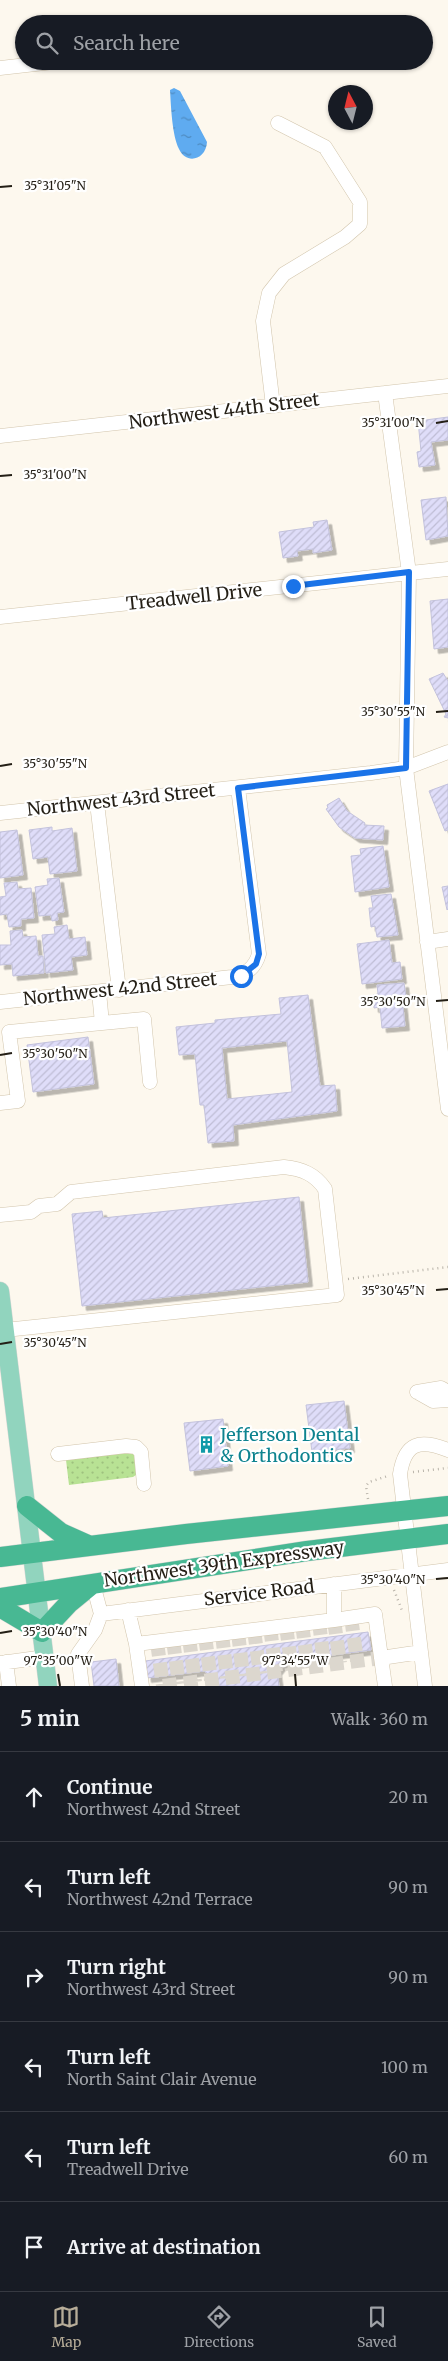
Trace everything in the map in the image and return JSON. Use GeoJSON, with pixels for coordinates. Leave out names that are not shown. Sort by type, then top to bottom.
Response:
{"type":"FeatureCollection","features":[{"type":"Feature","properties":{"kind":"highway"},"geometry":{"type":"LineString","coordinates":[[27,1506],[61,1532],[90,1546]]}},
{"type":"Feature","properties":{"kind":"highway","name":"Northwest 39th Expressway"},"geometry":{"type":"LineString","coordinates":[[0,1557],[448,1506]]}},
{"type":"Feature","properties":{"kind":"highway","name":"Northwest 39th Expressway"},"geometry":{"type":"LineString","coordinates":[[0,1598],[307,1551],[448,1534]]}},
{"type":"Feature","properties":{"kind":"highway"},"geometry":{"type":"LineString","coordinates":[[0,1606],[42,1632],[69,1603],[92,1584]]}},
{"type":"Feature","properties":{"kind":"main road"},"geometry":{"type":"LineString","coordinates":[[0,1291],[5,1330],[5,1383],[27,1506],[48,1686]]}},
{"type":"Feature","properties":{"kind":"street"},"geometry":{"type":"LineString","coordinates":[[0,68],[15,66]]}},
{"type":"Feature","properties":{"kind":"street"},"geometry":{"type":"LineString","coordinates":[[273,406],[263,322],[269,293],[284,274],[345,237],[360,224],[360,202],[325,147],[278,123]]}},
{"type":"Feature","properties":{"kind":"street","name":"Northwest 44th Street"},"geometry":{"type":"LineString","coordinates":[[0,436],[448,386]]}},
{"type":"Feature","properties":{"kind":"street"},"geometry":{"type":"LineString","coordinates":[[385,393],[409,572],[406,768],[448,1109]]}},
{"type":"Feature","properties":{"kind":"street","name":"Treadwell Drive"},"geometry":{"type":"LineString","coordinates":[[0,617],[448,568]]}},
{"type":"Feature","properties":{"kind":"street","name":"Northwest 43rd Street"},"geometry":{"type":"LineString","coordinates":[[0,812],[238,788],[406,768],[448,752]]}},
{"type":"Feature","properties":{"kind":"street","name":"Northwest 42nd Street"},"geometry":{"type":"LineString","coordinates":[[0,998],[99,992],[241,976],[256,964],[259,954],[238,788]]}},
{"type":"Feature","properties":{"kind":"street"},"geometry":{"type":"LineString","coordinates":[[97,802],[120,990]]}},
{"type":"Feature","properties":{"kind":"street"},"geometry":{"type":"LineString","coordinates":[[427,942],[448,939]]}},
{"type":"Feature","properties":{"kind":"street"},"geometry":{"type":"LineString","coordinates":[[99,992],[102,1023]]}},
{"type":"Feature","properties":{"kind":"street"},"geometry":{"type":"LineString","coordinates":[[0,1103],[18,1101],[9,1032],[144,1020],[150,1082]]}},
{"type":"Feature","properties":{"kind":"street"},"geometry":{"type":"LineString","coordinates":[[0,1216],[31,1212],[39,1206],[56,1204],[71,1192],[284,1167],[295,1168],[314,1176],[325,1189],[337,1295],[5,1330]]}},
{"type":"Feature","properties":{"kind":"street"},"geometry":{"type":"LineString","coordinates":[[448,1392],[441,1388],[417,1392],[433,1400],[448,1400]]}},
{"type":"Feature","properties":{"kind":"street"},"geometry":{"type":"LineString","coordinates":[[425,1686],[406,1539],[400,1474],[402,1461],[408,1450],[426,1443],[448,1450]]}},
{"type":"Feature","properties":{"kind":"street"},"geometry":{"type":"LineString","coordinates":[[58,1454],[126,1446],[136,1447],[141,1452],[144,1484]]}},
{"type":"Feature","properties":{"kind":"street","name":"Service Road"},"geometry":{"type":"LineString","coordinates":[[101,1614],[448,1570]]}},
{"type":"Feature","properties":{"kind":"street"},"geometry":{"type":"LineString","coordinates":[[82,1686],[78,1654],[95,1630],[101,1614],[92,1584]]}},
{"type":"Feature","properties":{"kind":"street"},"geometry":{"type":"LineString","coordinates":[[334,1584],[334,1620]]}},
{"type":"Feature","properties":{"kind":"street"},"geometry":{"type":"LineString","coordinates":[[128,1610],[136,1644],[142,1686]]}},
{"type":"Feature","properties":{"kind":"street"},"geometry":{"type":"LineString","coordinates":[[136,1644],[375,1614],[386,1686]]}},
{"type":"Feature","properties":{"kind":"street"},"geometry":{"type":"LineString","coordinates":[[381,1658],[420,1652]]}},
{"type":"Feature","properties":{"kind":"street"},"geometry":{"type":"LineString","coordinates":[[9,1686],[3,1662],[45,1656]]}},
{"type":"Feature","properties":{"kind":"path"},"geometry":{"type":"LineString","coordinates":[[344,1280],[448,1267]]}},
{"type":"Feature","properties":{"kind":"path"},"geometry":{"type":"LineString","coordinates":[[418,1471],[448,1468]]}},
{"type":"Feature","properties":{"kind":"path"},"geometry":{"type":"LineString","coordinates":[[366,1486],[369,1482],[383,1477]]}},
{"type":"Feature","properties":{"kind":"green space"},"geometry":{"type":"Polygon","coordinates":[[[137,1453],[136,1475],[133,1477],[69,1485],[66,1460],[137,1453]]]}},
{"type":"Feature","properties":{"kind":"water"},"geometry":{"type":"Polygon","coordinates":[[[174,88],[180,91],[207,142],[203,153],[195,158],[191,159],[182,154],[177,143],[172,120],[170,90],[174,88]]]}},
{"type":"Feature","properties":{"kind":"building"},"geometry":{"type":"Polygon","coordinates":[[[448,417],[448,440],[431,442],[435,465],[419,467],[417,452],[421,451],[418,421],[448,417]]]}},
{"type":"Feature","properties":{"kind":"building"},"geometry":{"type":"Polygon","coordinates":[[[446,497],[448,536],[426,540],[421,500],[446,497]]]}},
{"type":"Feature","properties":{"kind":"building"},"geometry":{"type":"Polygon","coordinates":[[[327,520],[332,550],[313,553],[313,549],[297,551],[298,556],[283,558],[279,532],[314,527],[313,522],[327,520]]]}},
{"type":"Feature","properties":{"kind":"building"},"geometry":{"type":"Polygon","coordinates":[[[448,599],[448,647],[434,649],[430,601],[448,599]]]}},
{"type":"Feature","properties":{"kind":"building"},"geometry":{"type":"Polygon","coordinates":[[[443,673],[448,681],[448,718],[444,717],[446,714],[429,679],[443,673]]]}},
{"type":"Feature","properties":{"kind":"building"},"geometry":{"type":"Polygon","coordinates":[[[448,784],[448,830],[445,831],[429,791],[448,784]]]}},
{"type":"Feature","properties":{"kind":"building"},"geometry":{"type":"Polygon","coordinates":[[[339,798],[347,811],[365,823],[364,825],[384,826],[383,840],[355,838],[339,827],[326,809],[328,808],[327,805],[339,798]]]}},
{"type":"Feature","properties":{"kind":"building"},"geometry":{"type":"Polygon","coordinates":[[[52,827],[52,831],[72,828],[77,871],[50,874],[48,857],[33,859],[29,830],[52,827]]]}},
{"type":"Feature","properties":{"kind":"building"},"geometry":{"type":"Polygon","coordinates":[[[17,830],[23,875],[0,878],[0,832],[17,830]]]}},
{"type":"Feature","properties":{"kind":"building"},"geometry":{"type":"Polygon","coordinates":[[[383,846],[389,887],[355,892],[351,856],[361,855],[360,849],[383,846]]]}},
{"type":"Feature","properties":{"kind":"building"},"geometry":{"type":"Polygon","coordinates":[[[59,878],[64,912],[57,913],[58,920],[52,921],[51,915],[39,916],[35,887],[48,885],[47,879],[59,878]]]}},
{"type":"Feature","properties":{"kind":"building"},"geometry":{"type":"Polygon","coordinates":[[[17,882],[18,889],[31,888],[34,918],[21,919],[21,926],[9,927],[7,914],[0,915],[0,897],[6,896],[4,883],[17,882]]]}},
{"type":"Feature","properties":{"kind":"building"},"geometry":{"type":"Polygon","coordinates":[[[448,886],[448,909],[447,910],[442,887],[448,886]]]}},
{"type":"Feature","properties":{"kind":"building"},"geometry":{"type":"Polygon","coordinates":[[[391,894],[398,935],[377,937],[375,926],[371,927],[369,908],[373,908],[371,896],[391,894]]]}},
{"type":"Feature","properties":{"kind":"building"},"geometry":{"type":"Polygon","coordinates":[[[67,925],[69,939],[85,937],[87,955],[71,957],[73,970],[46,973],[42,935],[55,934],[54,927],[67,925]]]}},
{"type":"Feature","properties":{"kind":"building"},"geometry":{"type":"Polygon","coordinates":[[[22,930],[23,937],[36,936],[38,956],[43,956],[44,973],[13,976],[12,964],[0,965],[0,945],[11,945],[10,931],[22,930]]]}},
{"type":"Feature","properties":{"kind":"building"},"geometry":{"type":"Polygon","coordinates":[[[389,940],[392,963],[400,962],[402,979],[362,984],[357,944],[389,940]]]}},
{"type":"Feature","properties":{"kind":"building"},"geometry":{"type":"Polygon","coordinates":[[[404,983],[406,997],[402,998],[405,1026],[382,1028],[380,1007],[374,1008],[373,995],[378,994],[377,985],[404,983]]]}},
{"type":"Feature","properties":{"kind":"building"},"geometry":{"type":"Polygon","coordinates":[[[308,995],[320,1086],[335,1085],[337,1111],[233,1125],[234,1141],[208,1143],[204,1105],[200,1105],[195,1054],[179,1055],[176,1027],[215,1023],[215,1020],[281,1014],[279,998],[308,995]],[[287,1041],[222,1048],[227,1099],[292,1092],[287,1041]]]}},
{"type":"Feature","properties":{"kind":"building"},"geometry":{"type":"Polygon","coordinates":[[[88,1037],[94,1084],[33,1092],[27,1045],[88,1037]]]}},
{"type":"Feature","properties":{"kind":"building"},"geometry":{"type":"Polygon","coordinates":[[[299,1197],[308,1282],[82,1306],[72,1214],[102,1211],[103,1218],[299,1197]]]}},
{"type":"Feature","properties":{"kind":"building"},"geometry":{"type":"Polygon","coordinates":[[[344,1401],[350,1448],[312,1452],[306,1405],[344,1401]]]}},
{"type":"Feature","properties":{"kind":"building","name":"Jefferson Dental & Orthodontics"},"geometry":{"type":"Polygon","coordinates":[[[223,1419],[228,1466],[190,1471],[184,1423],[223,1419]]]}},
{"type":"Feature","properties":{"kind":"building"},"geometry":{"type":"Polygon","coordinates":[[[368,1632],[371,1650],[285,1661],[277,1671],[279,1686],[216,1686],[215,1679],[204,1671],[147,1678],[145,1661],[368,1632]]]}},
{"type":"Feature","properties":{"kind":"building"},"geometry":{"type":"Polygon","coordinates":[[[116,1659],[119,1686],[94,1686],[91,1662],[116,1659]]]}},
{"type":"Feature","properties":{"kind":"tunnel"},"geometry":{"type":"LineString","coordinates":[[351,1617],[357,1661]]}},
{"type":"Feature","properties":{"kind":"tunnel"},"geometry":{"type":"LineString","coordinates":[[334,1620],[340,1663]]}},
{"type":"Feature","properties":{"kind":"tunnel"},"geometry":{"type":"LineString","coordinates":[[319,1621],[324,1665]]}},
{"type":"Feature","properties":{"kind":"tunnel"},"geometry":{"type":"LineString","coordinates":[[302,1624],[308,1668]]}},
{"type":"Feature","properties":{"kind":"tunnel"},"geometry":{"type":"LineString","coordinates":[[286,1626],[292,1670]]}},
{"type":"Feature","properties":{"kind":"tunnel"},"geometry":{"type":"LineString","coordinates":[[270,1627],[276,1672]]}},
{"type":"Feature","properties":{"kind":"tunnel"},"geometry":{"type":"LineString","coordinates":[[254,1630],[260,1674]]}},
{"type":"Feature","properties":{"kind":"tunnel"},"geometry":{"type":"LineString","coordinates":[[238,1632],[243,1676]]}},
{"type":"Feature","properties":{"kind":"tunnel"},"geometry":{"type":"LineString","coordinates":[[222,1634],[227,1678]]}},
{"type":"Feature","properties":{"kind":"tunnel"},"geometry":{"type":"LineString","coordinates":[[205,1636],[211,1680]]}},
{"type":"Feature","properties":{"kind":"tunnel"},"geometry":{"type":"LineString","coordinates":[[189,1638],[195,1682]]}},
{"type":"Feature","properties":{"kind":"tunnel"},"geometry":{"type":"LineString","coordinates":[[173,1640],[179,1684]]}},
{"type":"Feature","properties":{"kind":"tunnel"},"geometry":{"type":"LineString","coordinates":[[157,1642],[163,1686]]}},
{"type":"Feature","properties":{"kind":"tunnel"},"geometry":{"type":"LineString","coordinates":[[163,1686],[381,1658]]}},
{"type":"Feature","properties":{"kind":"place","name":"Jefferson Dental & Orthodontics"},"geometry":{"type":"Point","coordinates":[206,1445]}},
{"type":"Feature","properties":{"kind":"route"},"geometry":{"type":"LineString","coordinates":[[241,976],[256,964],[259,954],[238,788],[406,768],[409,572],[293,586]]}}]}
